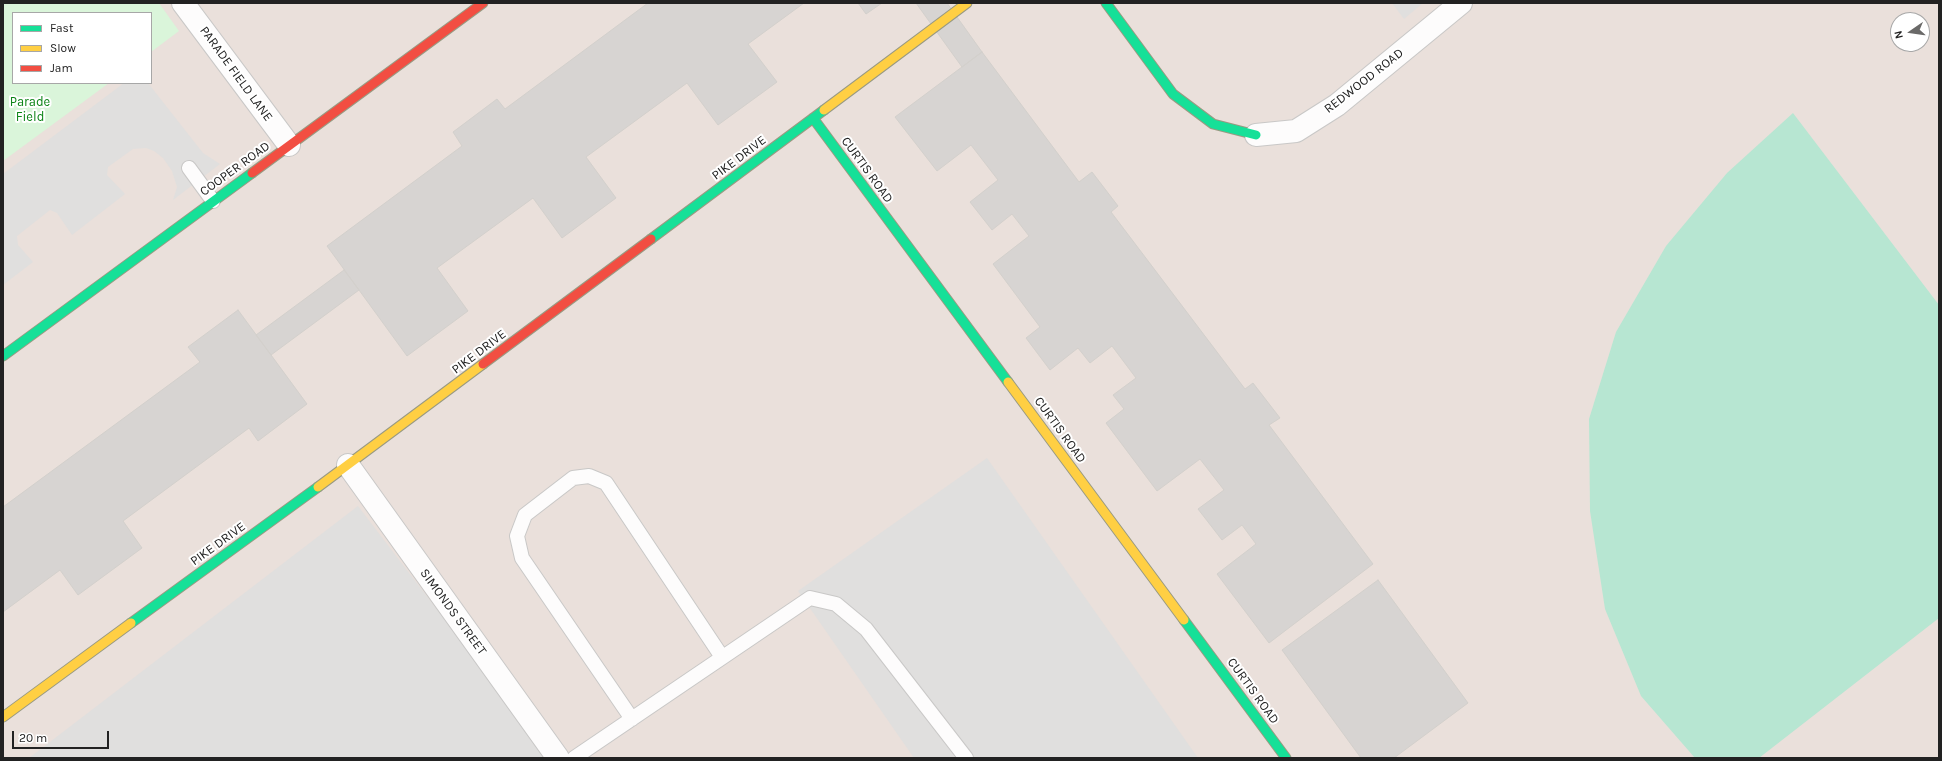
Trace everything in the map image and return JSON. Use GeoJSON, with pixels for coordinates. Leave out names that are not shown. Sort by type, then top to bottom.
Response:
{"type":"FeatureCollection","features":[{"type":"Feature","properties":{"kind":"street","name":"PARADE FIELD LANE"},"geometry":{"type":"LineString","coordinates":[[183,3],[288,145]]}},
{"type":"Feature","properties":{"kind":"street","name":"COOPER ROAD"},"geometry":{"type":"LineString","coordinates":[[3,356],[483,3]]}},
{"type":"Feature","properties":{"kind":"street","name":"PIKE DRIVE"},"geometry":{"type":"LineString","coordinates":[[3,717],[348,465],[967,3]]}},
{"type":"Feature","properties":{"kind":"street"},"geometry":{"type":"LineString","coordinates":[[1106,3],[1174,94],[1213,124],[1256,135]]}},
{"type":"Feature","properties":{"kind":"street","name":"REDWOOD ROAD"},"geometry":{"type":"LineString","coordinates":[[1256,135],[1296,131],[1331,109],[1461,3]]}},
{"type":"Feature","properties":{"kind":"street","name":"CURTIS ROAD"},"geometry":{"type":"LineString","coordinates":[[813,118],[1286,758]]}},
{"type":"Feature","properties":{"kind":"street","name":"SIMONDS STREET"},"geometry":{"type":"LineString","coordinates":[[348,465],[558,758]]}},
{"type":"Feature","properties":{"kind":"lane"},"geometry":{"type":"LineString","coordinates":[[189,168],[213,201]]}},
{"type":"Feature","properties":{"kind":"lane"},"geometry":{"type":"LineString","coordinates":[[632,719],[522,558],[517,536],[525,515],[573,478],[589,476],[606,483],[722,657]]}},
{"type":"Feature","properties":{"kind":"lane"},"geometry":{"type":"LineString","coordinates":[[574,758],[810,598],[836,604],[866,629],[966,758]]}},
{"type":"Feature","properties":{"kind":"shaded area"},"geometry":{"type":"Polygon","coordinates":[[[3,3],[1939,3],[1939,758],[3,758],[3,3]]]}},
{"type":"Feature","properties":{"kind":"shaded area"},"geometry":{"type":"Polygon","coordinates":[[[1392,3],[1423,3],[1404,19],[1392,3]]]}},
{"type":"Feature","properties":{"kind":"shaded area"},"geometry":{"type":"Polygon","coordinates":[[[123,84],[149,84],[203,153],[220,164],[173,200],[177,187],[172,171],[163,158],[154,151],[146,148],[133,149],[108,167],[107,175],[125,194],[72,235],[57,213],[50,210],[17,236],[18,245],[33,262],[3,285],[3,174],[123,84]]]}},
{"type":"Feature","properties":{"kind":"shaded area"},"geometry":{"type":"Polygon","coordinates":[[[987,458],[1198,758],[914,758],[798,591],[987,458]]]}},
{"type":"Feature","properties":{"kind":"shaded area"},"geometry":{"type":"Polygon","coordinates":[[[358,506],[548,755],[544,758],[29,758],[358,506]]]}},
{"type":"Feature","properties":{"kind":"green space","name":"Parade Field"},"geometry":{"type":"Polygon","coordinates":[[[3,3],[159,3],[179,31],[152,51],[152,12],[12,12],[12,84],[108,84],[3,161],[3,3]]]}},
{"type":"Feature","properties":{"kind":"green space"},"geometry":{"type":"Polygon","coordinates":[[[1793,113],[1939,305],[1939,618],[1759,758],[1695,758],[1641,696],[1605,609],[1590,511],[1589,419],[1616,332],[1666,246],[1727,173],[1793,113]]]}},
{"type":"Feature","properties":{"kind":"building"},"geometry":{"type":"Polygon","coordinates":[[[648,3],[804,3],[748,44],[777,82],[718,125],[687,83],[586,157],[616,198],[562,238],[533,198],[437,268],[468,311],[407,356],[327,246],[462,146],[453,132],[497,99],[505,109],[648,3]]]}},
{"type":"Feature","properties":{"kind":"building"},"geometry":{"type":"Polygon","coordinates":[[[858,3],[882,3],[866,14],[858,3]]]}},
{"type":"Feature","properties":{"kind":"building"},"geometry":{"type":"Polygon","coordinates":[[[916,3],[947,3],[982,52],[962,67],[916,3]]]}},
{"type":"Feature","properties":{"kind":"building"},"geometry":{"type":"Polygon","coordinates":[[[982,52],[1079,182],[1092,172],[1118,206],[1111,212],[1245,389],[1253,383],[1280,418],[1269,425],[1373,564],[1269,643],[1217,574],[1256,544],[1242,525],[1222,540],[1198,509],[1224,490],[1200,459],[1157,491],[1106,423],[1124,409],[1113,395],[1136,378],[1112,346],[1090,363],[1078,348],[1050,370],[1026,338],[1040,327],[993,264],[1029,236],[1012,214],[992,230],[970,202],[998,180],[971,145],[937,171],[895,117],[982,52]]]}},
{"type":"Feature","properties":{"kind":"building"},"geometry":{"type":"Polygon","coordinates":[[[344,270],[359,290],[271,355],[256,335],[344,270]]]}},
{"type":"Feature","properties":{"kind":"building"},"geometry":{"type":"Polygon","coordinates":[[[238,310],[307,404],[258,441],[249,428],[123,521],[142,548],[78,595],[60,570],[3,612],[3,507],[200,362],[188,347],[238,310]]]}},
{"type":"Feature","properties":{"kind":"building"},"geometry":{"type":"Polygon","coordinates":[[[1378,580],[1468,703],[1394,758],[1361,758],[1282,650],[1378,580]]]}},
{"type":"Feature","properties":{"kind":"traffic: fast"},"geometry":{"type":"LineString","coordinates":[[1106,3],[1173,94],[1213,124],[1256,135]]}},
{"type":"Feature","properties":{"kind":"traffic: fast"},"geometry":{"type":"LineString","coordinates":[[651,239],[824,110]]}},
{"type":"Feature","properties":{"kind":"traffic: fast"},"geometry":{"type":"LineString","coordinates":[[813,118],[1008,382]]}},
{"type":"Feature","properties":{"kind":"traffic: fast"},"geometry":{"type":"LineString","coordinates":[[3,356],[252,173]]}},
{"type":"Feature","properties":{"kind":"traffic: fast"},"geometry":{"type":"LineString","coordinates":[[131,623],[318,487]]}},
{"type":"Feature","properties":{"kind":"traffic: fast"},"geometry":{"type":"LineString","coordinates":[[1184,620],[1286,758]]}},
{"type":"Feature","properties":{"kind":"traffic: slow"},"geometry":{"type":"LineString","coordinates":[[824,110],[967,3]]}},
{"type":"Feature","properties":{"kind":"traffic: slow"},"geometry":{"type":"LineString","coordinates":[[318,487],[483,364]]}},
{"type":"Feature","properties":{"kind":"traffic: slow"},"geometry":{"type":"LineString","coordinates":[[1008,382],[1184,620]]}},
{"type":"Feature","properties":{"kind":"traffic: slow"},"geometry":{"type":"LineString","coordinates":[[3,717],[131,623]]}},
{"type":"Feature","properties":{"kind":"traffic: jam"},"geometry":{"type":"LineString","coordinates":[[252,173],[483,3]]}},
{"type":"Feature","properties":{"kind":"traffic: jam"},"geometry":{"type":"LineString","coordinates":[[483,364],[651,239]]}}]}
